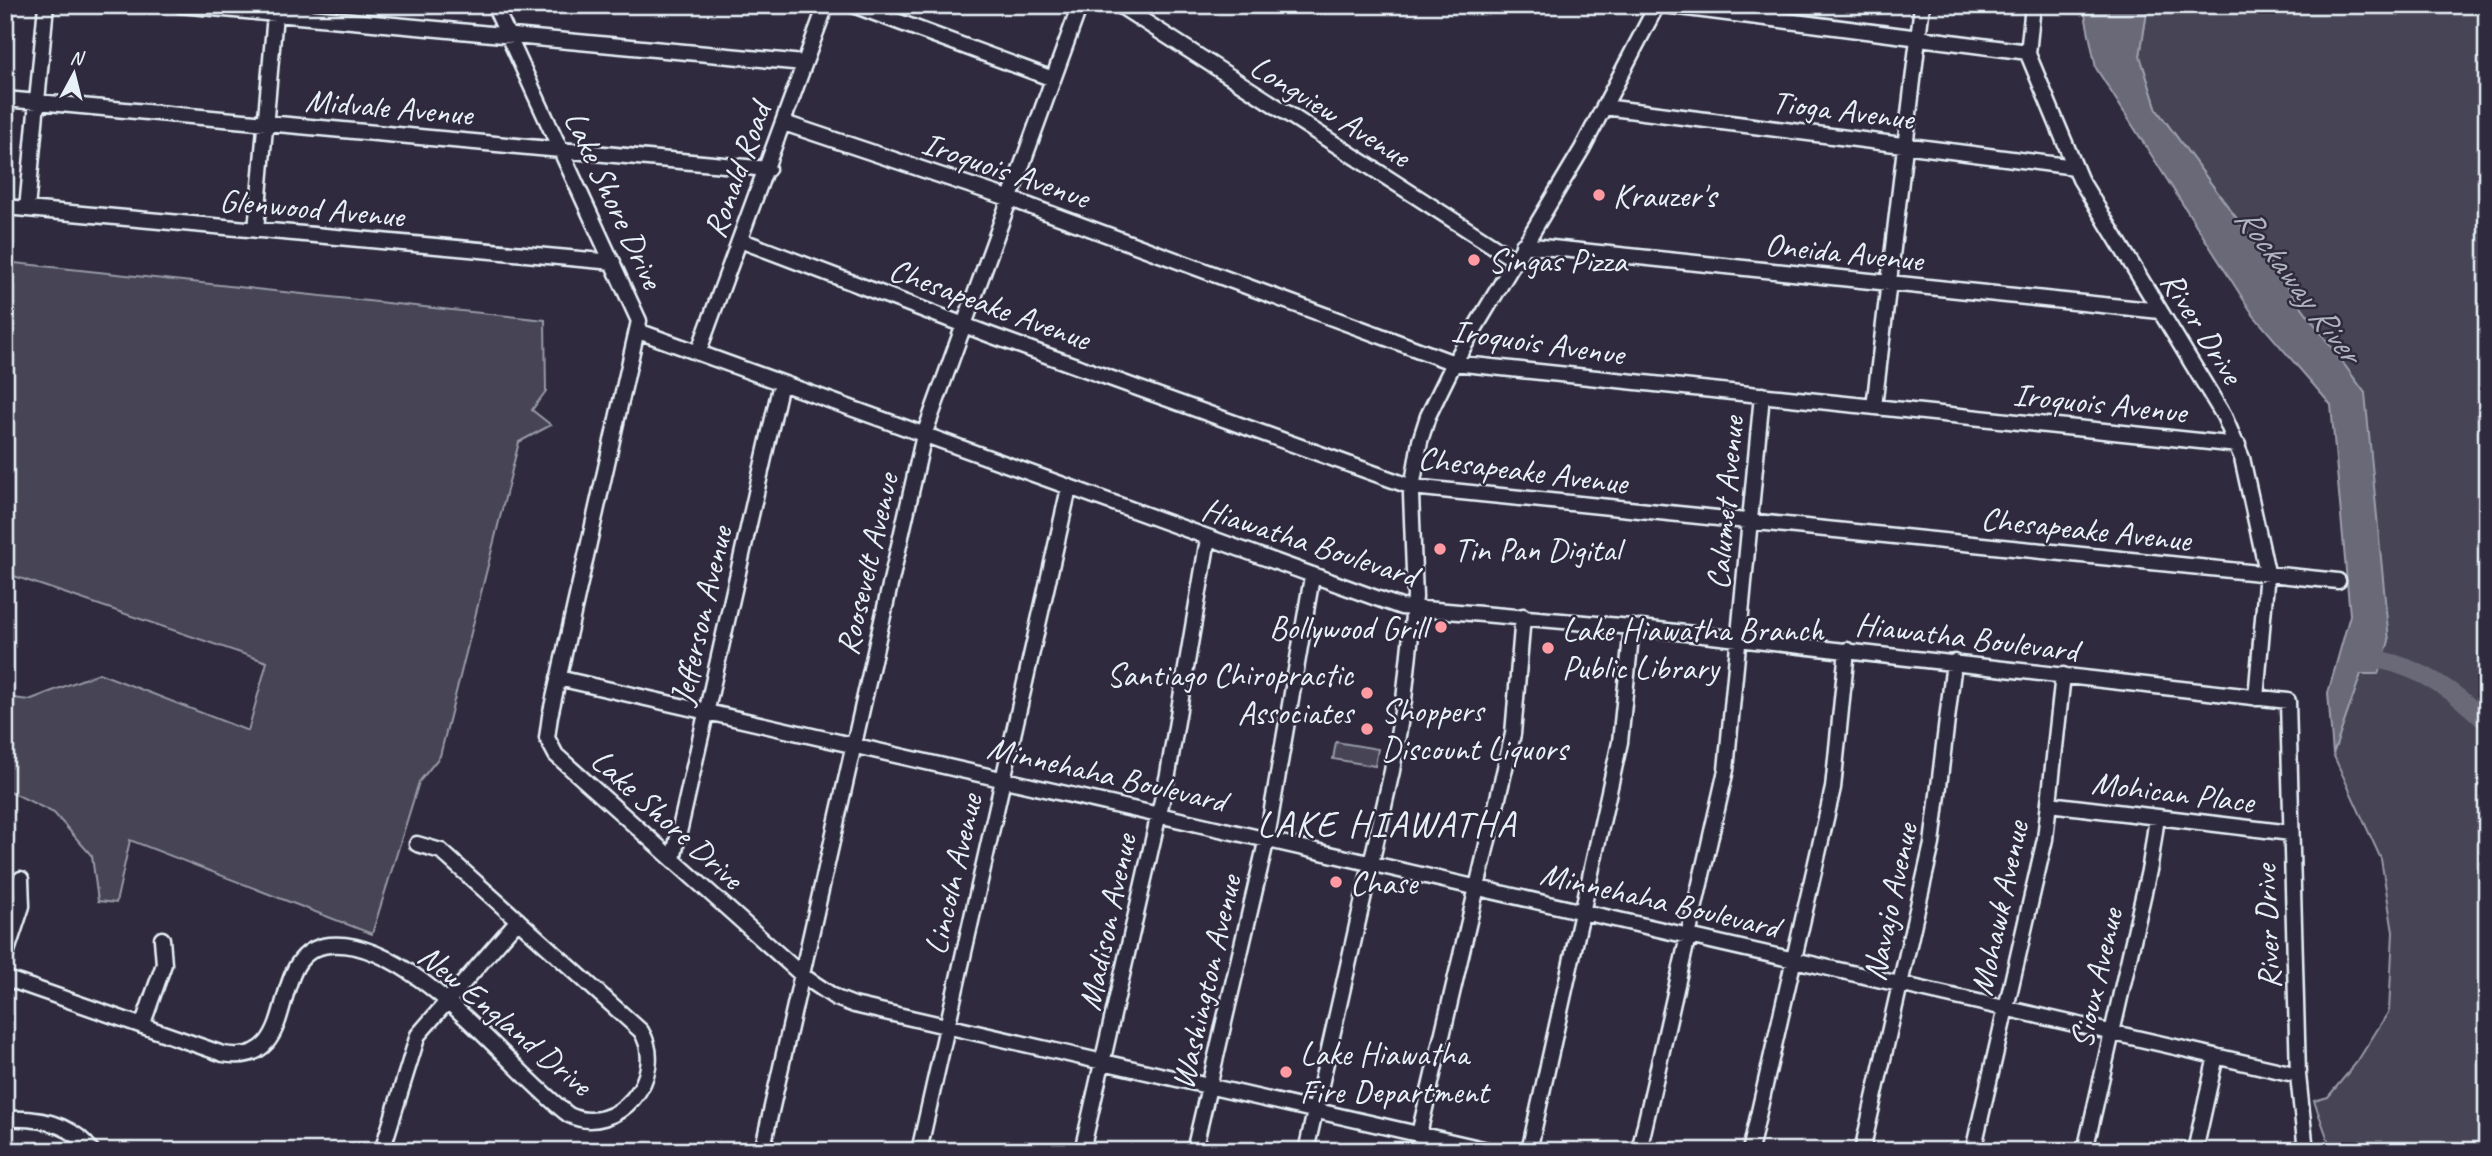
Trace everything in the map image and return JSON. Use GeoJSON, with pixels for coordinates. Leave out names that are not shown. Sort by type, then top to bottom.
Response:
{"type":"FeatureCollection","features":[{"type":"Feature","properties":{"kind":"street"},"geometry":{"type":"LineString","coordinates":[[27,209],[46,5]]}},
{"type":"Feature","properties":{"kind":"street"},"geometry":{"type":"LineString","coordinates":[[180,5],[804,63]]}},
{"type":"Feature","properties":{"kind":"street","name":"Lake Shore Drive"},"geometry":{"type":"LineString","coordinates":[[494,5],[636,312],[638,331],[558,678],[547,738],[552,750],[803,976],[845,1001],[946,1027],[1492,1151]]}},
{"type":"Feature","properties":{"kind":"street","name":"Ronald Road"},"geometry":{"type":"LineString","coordinates":[[698,353],[768,169],[826,5]]}},
{"type":"Feature","properties":{"kind":"street"},"geometry":{"type":"LineString","coordinates":[[853,5],[1053,79]]}},
{"type":"Feature","properties":{"kind":"street","name":"Roosevelt Avenue"},"geometry":{"type":"LineString","coordinates":[[762,1151],[924,435],[1080,5]]}},
{"type":"Feature","properties":{"kind":"street","name":"Longview Avenue"},"geometry":{"type":"LineString","coordinates":[[1119,5],[1515,260]]}},
{"type":"Feature","properties":{"kind":"street"},"geometry":{"type":"LineString","coordinates":[[1306,1151],[1371,862],[1404,700],[1415,607],[1412,487],[1416,456],[1426,423],[1454,363],[1604,107],[1657,5]]}},
{"type":"Feature","properties":{"kind":"street"},"geometry":{"type":"LineString","coordinates":[[1664,5],[2028,52]]}},
{"type":"Feature","properties":{"kind":"street"},"geometry":{"type":"LineString","coordinates":[[1874,407],[1891,284],[1922,5]]}},
{"type":"Feature","properties":{"kind":"street","name":"River Drive"},"geometry":{"type":"LineString","coordinates":[[2032,5],[2028,52],[2075,167],[2224,416],[2238,445],[2267,575],[2256,698]]}},
{"type":"Feature","properties":{"kind":"street"},"geometry":{"type":"LineString","coordinates":[[256,230],[275,14]]}},
{"type":"Feature","properties":{"kind":"street","name":"Midvale Avenue"},"geometry":{"type":"LineString","coordinates":[[5,99],[768,169]]}},
{"type":"Feature","properties":{"kind":"street","name":"Tioga Avenue"},"geometry":{"type":"LineString","coordinates":[[1604,107],[2075,167]]}},
{"type":"Feature","properties":{"kind":"street","name":"Iroquois Avenue"},"geometry":{"type":"LineString","coordinates":[[784,123],[1008,198],[1454,363],[2238,445]]}},
{"type":"Feature","properties":{"kind":"street","name":"Glenwood Avenue"},"geometry":{"type":"LineString","coordinates":[[5,207],[613,262]]}},
{"type":"Feature","properties":{"kind":"street","name":"Chesapeake Avenue"},"geometry":{"type":"LineString","coordinates":[[740,240],[1412,487],[2338,581]]}},
{"type":"Feature","properties":{"kind":"street","name":"Oneida Avenue"},"geometry":{"type":"LineString","coordinates":[[1523,246],[2160,311]]}},
{"type":"Feature","properties":{"kind":"street","name":"Hiawatha Boulevard"},"geometry":{"type":"LineString","coordinates":[[638,331],[1401,607],[1632,627],[2288,701]]}},
{"type":"Feature","properties":{"kind":"street","name":"Jefferson Avenue"},"geometry":{"type":"LineString","coordinates":[[673,859],[781,383]]}},
{"type":"Feature","properties":{"kind":"street","name":"Calumet Avenue"},"geometry":{"type":"LineString","coordinates":[[1639,1151],[1726,770],[1762,396]]}},
{"type":"Feature","properties":{"kind":"street","name":"Lincoln Avenue"},"geometry":{"type":"LineString","coordinates":[[919,1151],[1069,488]]}},
{"type":"Feature","properties":{"kind":"street","name":"Madison Avenue"},"geometry":{"type":"LineString","coordinates":[[1082,1151],[1159,814],[1208,539]]}},
{"type":"Feature","properties":{"kind":"street","name":"Washington Avenue"},"geometry":{"type":"LineString","coordinates":[[1194,1151],[1267,838],[1312,577]]}},
{"type":"Feature","properties":{"kind":"street"},"geometry":{"type":"LineString","coordinates":[[1419,1151],[1513,733],[1523,617]]}},
{"type":"Feature","properties":{"kind":"street"},"geometry":{"type":"LineString","coordinates":[[1529,1151],[1620,742],[1632,627]]}},
{"type":"Feature","properties":{"kind":"street"},"geometry":{"type":"LineString","coordinates":[[1750,1151],[1833,788],[1847,650]]}},
{"type":"Feature","properties":{"kind":"street","name":"Navajo Avenue"},"geometry":{"type":"LineString","coordinates":[[1861,1151],[1932,844],[1954,662]]}},
{"type":"Feature","properties":{"kind":"street","name":"Mohawk Avenue"},"geometry":{"type":"LineString","coordinates":[[1973,1151],[2045,839],[2063,675]]}},
{"type":"Feature","properties":{"kind":"street","name":"Minnehaha Boulevard"},"geometry":{"type":"LineString","coordinates":[[558,678],[2298,1075]]}},
{"type":"Feature","properties":{"kind":"street","name":"River Drive"},"geometry":{"type":"LineString","coordinates":[[2288,701],[2298,1075],[2305,1148]]}},
{"type":"Feature","properties":{"kind":"street","name":"Mohican Place"},"geometry":{"type":"LineString","coordinates":[[2049,804],[2291,833]]}},
{"type":"Feature","properties":{"kind":"street","name":"Sioux Avenue"},"geometry":{"type":"LineString","coordinates":[[2085,1151],[2150,866],[2157,817]]}},
{"type":"Feature","properties":{"kind":"street","name":"New England Drive"},"geometry":{"type":"LineString","coordinates":[[5,978],[223,1054],[240,1056],[253,1053],[268,1042],[275,1030],[297,964],[312,951],[328,945],[363,950],[390,959],[407,969],[573,1117],[594,1121],[612,1115],[642,1087],[651,1061],[649,1048],[640,1031],[441,851],[417,844]]}},
{"type":"Feature","properties":{"kind":"street"},"geometry":{"type":"LineString","coordinates":[[5,957],[22,906],[21,879]]}},
{"type":"Feature","properties":{"kind":"street"},"geometry":{"type":"LineString","coordinates":[[387,1148],[418,1035],[518,920]]}},
{"type":"Feature","properties":{"kind":"street"},"geometry":{"type":"LineString","coordinates":[[142,1026],[164,964],[162,939]]}},
{"type":"Feature","properties":{"kind":"street"},"geometry":{"type":"LineString","coordinates":[[2195,1151],[2216,1056]]}},
{"type":"Feature","properties":{"kind":"street"},"geometry":{"type":"LineString","coordinates":[[5,1119],[30,1119],[62,1126],[79,1135],[92,1151]]}},
{"type":"Feature","properties":{"kind":"shaded area"},"geometry":{"type":"Polygon","coordinates":[[[2148,5],[2487,5],[2487,1151],[2332,1151],[2314,1101],[2328,1097],[2357,1062],[2389,1011],[2393,932],[2381,859],[2333,754],[2361,673],[2365,393],[2157,110],[2140,56],[2148,5]]]}},
{"type":"Feature","properties":{"kind":"shaded area"},"geometry":{"type":"Polygon","coordinates":[[[5,262],[545,320],[546,391],[532,410],[551,425],[519,442],[440,756],[419,782],[372,934],[130,840],[116,903],[98,901],[92,856],[54,813],[5,789],[5,697],[29,700],[99,673],[248,731],[267,662],[5,573],[5,262]]]}},
{"type":"Feature","properties":{"kind":"shaded area"},"geometry":{"type":"Polygon","coordinates":[[[1336,742],[1378,749],[1375,766],[1333,759],[1336,742]]]}},
{"type":"Feature","properties":{"kind":"water"},"geometry":{"type":"Polygon","coordinates":[[[2083,5],[2148,5],[2140,56],[2157,110],[2365,393],[2389,641],[2378,674],[2361,674],[2333,754],[2328,693],[2350,615],[2331,405],[2254,316],[2096,68],[2083,5]]]}},
{"type":"Feature","properties":{"kind":"waterway","name":"Rockaway River"},"geometry":{"type":"LineString","coordinates":[[2378,640],[2377,659],[2394,663],[2437,682],[2487,723]]}},
{"type":"Feature","properties":{"kind":"place","name":"Krauzer's"},"geometry":{"type":"Point","coordinates":[1599,195]}},
{"type":"Feature","properties":{"kind":"place","name":"Singas Pizza"},"geometry":{"type":"Point","coordinates":[1474,260]}},
{"type":"Feature","properties":{"kind":"place","name":"Tin Pan Digital"},"geometry":{"type":"Point","coordinates":[1440,549]}},
{"type":"Feature","properties":{"kind":"place","name":"Bollywood Grill"},"geometry":{"type":"Point","coordinates":[1441,627]}},
{"type":"Feature","properties":{"kind":"place","name":"Lake Hiawatha Branch Public Library"},"geometry":{"type":"Point","coordinates":[1548,648]}},
{"type":"Feature","properties":{"kind":"place","name":"Santiago Chiropractic Associates"},"geometry":{"type":"Point","coordinates":[1367,693]}},
{"type":"Feature","properties":{"kind":"place","name":"Shoppers Discount Liquors"},"geometry":{"type":"Point","coordinates":[1367,729]}},
{"type":"Feature","properties":{"kind":"place","name":"Chase"},"geometry":{"type":"Point","coordinates":[1336,882]}},
{"type":"Feature","properties":{"kind":"place","name":"Lake Hiawatha Fire Department"},"geometry":{"type":"Point","coordinates":[1286,1072]}},
{"type":"Feature","properties":{"kind":"district","name":"LAKE HIAWATHA"},"geometry":{"type":"Point","coordinates":[1387,823]}}]}
